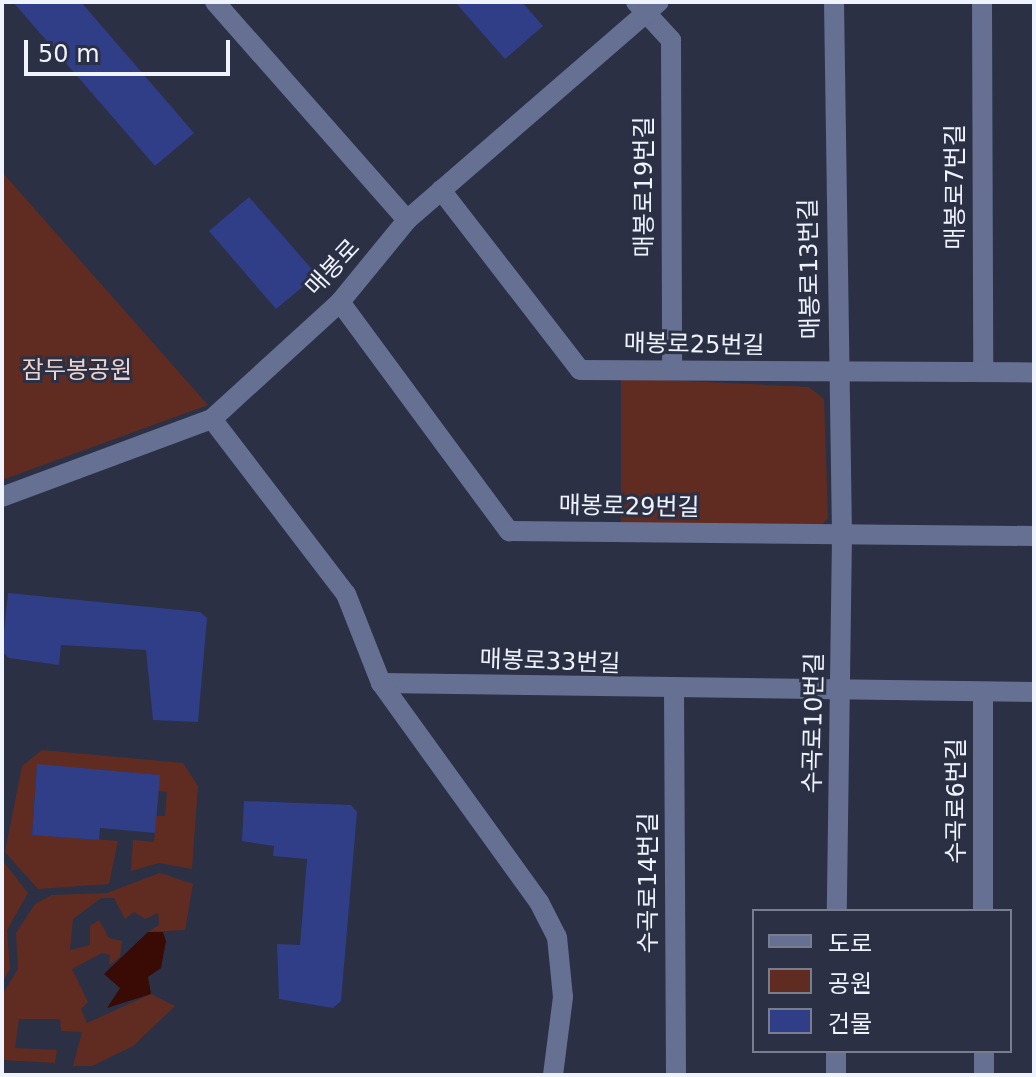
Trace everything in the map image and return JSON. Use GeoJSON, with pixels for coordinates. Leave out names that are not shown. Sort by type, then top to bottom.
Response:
{"type":"FeatureCollection","features":[{"type":"Feature","properties":{"kind":"street"},"geometry":{"type":"LineString","coordinates":[[215,2],[407,220]]}},
{"type":"Feature","properties":{"kind":"street","name":"매봉로13번길"},"geometry":{"type":"LineString","coordinates":[[834,2],[837,373],[842,536]]}},
{"type":"Feature","properties":{"kind":"street","name":"매봉로7번길"},"geometry":{"type":"LineString","coordinates":[[982,2],[983,372]]}},
{"type":"Feature","properties":{"kind":"street","name":"매봉로"},"geometry":{"type":"LineString","coordinates":[[2,497],[212,419],[340,302],[407,220],[647,6]]}},
{"type":"Feature","properties":{"kind":"street","name":"매봉로19번길"},"geometry":{"type":"LineString","coordinates":[[647,6],[671,40],[672,370]]}},
{"type":"Feature","properties":{"kind":"street","name":"매봉로25번길"},"geometry":{"type":"LineString","coordinates":[[441,190],[580,370],[1034,372]]}},
{"type":"Feature","properties":{"kind":"street","name":"매봉로29번길"},"geometry":{"type":"LineString","coordinates":[[340,302],[509,531],[1034,536]]}},
{"type":"Feature","properties":{"kind":"street"},"geometry":{"type":"LineString","coordinates":[[212,419],[346,594],[381,683],[539,902],[557,937],[563,997],[553,1075]]}},
{"type":"Feature","properties":{"kind":"street","name":"수곡로10번길"},"geometry":{"type":"LineString","coordinates":[[837,909],[842,536]]}},
{"type":"Feature","properties":{"kind":"street","name":"매봉로33번길"},"geometry":{"type":"LineString","coordinates":[[381,683],[674,691],[840,688],[1034,692]]}},
{"type":"Feature","properties":{"kind":"street","name":"수곡로14번길"},"geometry":{"type":"LineString","coordinates":[[674,691],[676,1075]]}},
{"type":"Feature","properties":{"kind":"street","name":"수곡로6번길"},"geometry":{"type":"LineString","coordinates":[[983,692],[983,909]]}},
{"type":"Feature","properties":{"kind":"street"},"geometry":{"type":"LineString","coordinates":[[836,1053],[836,1075]]}},
{"type":"Feature","properties":{"kind":"street"},"geometry":{"type":"LineString","coordinates":[[984,1053],[984,1075]]}},
{"type":"Feature","properties":{"kind":"green space","name":"잠두봉공원"},"geometry":{"type":"Polygon","coordinates":[[[2,172],[208,405],[2,480],[2,172]]]}},
{"type":"Feature","properties":{"kind":"green space"},"geometry":{"type":"Polygon","coordinates":[[[621,378],[809,387],[824,399],[828,518],[818,530],[621,525],[621,378]]]}},
{"type":"Feature","properties":{"kind":"green space"},"geometry":{"type":"Polygon","coordinates":[[[42,750],[183,763],[198,786],[192,869],[159,863],[131,871],[133,840],[154,842],[156,816],[165,816],[167,792],[158,791],[159,775],[37,765],[32,834],[118,841],[109,884],[38,889],[5,852],[22,766],[42,750]]]}},
{"type":"Feature","properties":{"kind":"green space"},"geometry":{"type":"Polygon","coordinates":[[[2,860],[28,893],[7,930],[10,969],[2,983],[2,860]]]}},
{"type":"Feature","properties":{"kind":"green space"},"geometry":{"type":"Polygon","coordinates":[[[160,873],[193,884],[185,930],[148,932],[159,925],[158,913],[145,919],[134,912],[125,919],[114,898],[101,898],[73,919],[70,950],[90,945],[90,926],[99,920],[109,938],[122,941],[120,957],[109,965],[110,955],[102,953],[72,969],[88,1002],[81,1009],[87,1023],[151,994],[175,1006],[133,1046],[92,1066],[73,1066],[82,1032],[61,1031],[60,1019],[19,1019],[15,1048],[57,1050],[55,1063],[2,1060],[2,995],[18,969],[16,933],[35,904],[52,895],[107,893],[160,873]]]}},
{"type":"Feature","properties":{"kind":"shaded area"},"geometry":{"type":"Polygon","coordinates":[[[148,932],[163,932],[166,941],[161,968],[148,977],[151,994],[107,1008],[120,988],[104,974],[148,932]]]}},
{"type":"Feature","properties":{"kind":"building"},"geometry":{"type":"Polygon","coordinates":[[[13,2],[81,2],[194,133],[155,166],[13,2]]]}},
{"type":"Feature","properties":{"kind":"building"},"geometry":{"type":"Polygon","coordinates":[[[455,2],[522,2],[543,26],[505,59],[455,2]]]}},
{"type":"Feature","properties":{"kind":"building"},"geometry":{"type":"Polygon","coordinates":[[[249,197],[317,275],[276,309],[209,231],[249,197]]]}},
{"type":"Feature","properties":{"kind":"building"},"geometry":{"type":"Polygon","coordinates":[[[8,593],[200,612],[207,618],[198,722],[153,720],[146,650],[61,645],[59,665],[9,658],[2,652],[8,593]]]}},
{"type":"Feature","properties":{"kind":"building"},"geometry":{"type":"Polygon","coordinates":[[[37,764],[160,775],[155,833],[100,828],[99,840],[32,835],[37,764]]]}},
{"type":"Feature","properties":{"kind":"building"},"geometry":{"type":"Polygon","coordinates":[[[244,801],[351,805],[357,812],[341,1001],[333,1008],[279,999],[277,944],[300,945],[307,859],[273,856],[274,846],[242,841],[244,801]]]}}]}
